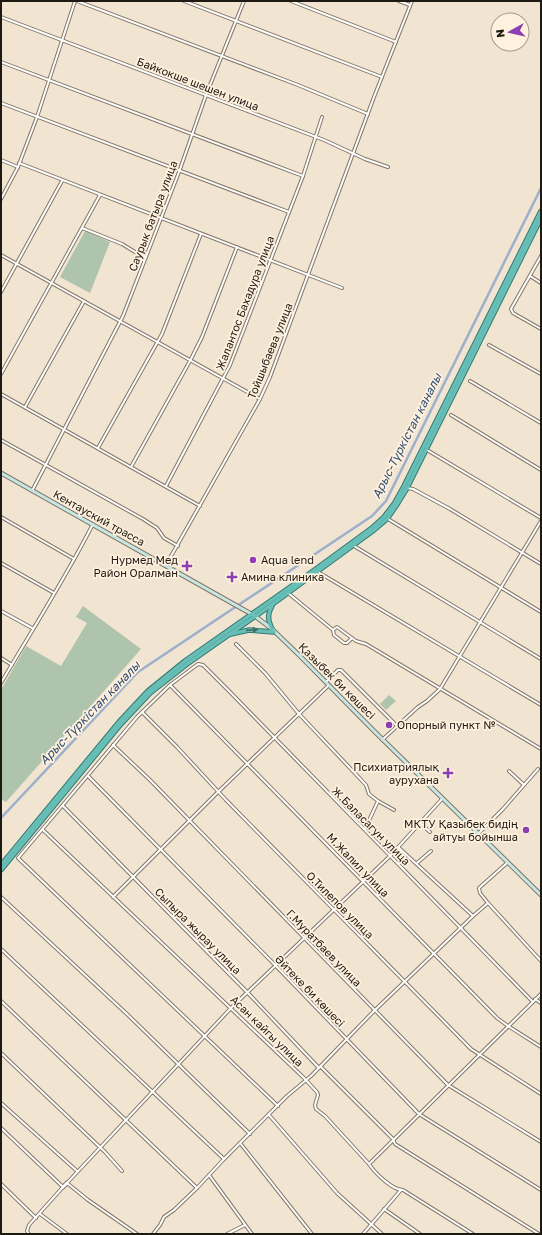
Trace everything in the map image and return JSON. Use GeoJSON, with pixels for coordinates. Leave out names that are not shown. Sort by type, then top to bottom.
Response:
{"type":"FeatureCollection","features":[{"type":"Feature","properties":{"kind":"highway"},"geometry":{"type":"LineString","coordinates":[[1,865],[119,722],[148,691],[174,670],[253,615],[372,528],[394,504],[541,210]]}},
{"type":"Feature","properties":{"kind":"highway"},"geometry":{"type":"LineString","coordinates":[[1,870],[139,705],[165,680],[230,634],[253,615],[272,605],[354,546],[387,519],[407,488],[541,218]]}},
{"type":"Feature","properties":{"kind":"highway"},"geometry":{"type":"LineString","coordinates":[[230,634],[249,630],[273,630],[269,622],[268,615],[272,605]]}},
{"type":"Feature","properties":{"kind":"main road","name":"Кентауский трасса"},"geometry":{"type":"LineString","coordinates":[[1,473],[243,609]]}},
{"type":"Feature","properties":{"kind":"main road","name":"Қазыбек би көшесі"},"geometry":{"type":"LineString","coordinates":[[243,609],[273,630],[382,740],[541,895]]}},
{"type":"Feature","properties":{"kind":"street"},"geometry":{"type":"LineString","coordinates":[[1,199],[18,167],[37,117],[76,1],[298,85],[368,114]]}},
{"type":"Feature","properties":{"kind":"street"},"geometry":{"type":"LineString","coordinates":[[184,1],[382,77]]}},
{"type":"Feature","properties":{"kind":"street","name":"Саурык батыра улица"},"geometry":{"type":"LineString","coordinates":[[32,491],[123,316],[179,172],[206,95],[244,1]]}},
{"type":"Feature","properties":{"kind":"street"},"geometry":{"type":"LineString","coordinates":[[291,1],[396,42]]}},
{"type":"Feature","properties":{"kind":"street"},"geometry":{"type":"LineString","coordinates":[[399,1],[410,5]]}},
{"type":"Feature","properties":{"kind":"street","name":"Тойшыбаева улица"},"geometry":{"type":"LineString","coordinates":[[166,565],[260,399],[270,377],[368,114],[412,1]]}},
{"type":"Feature","properties":{"kind":"street","name":"Байкокше шешен улица"},"geometry":{"type":"LineString","coordinates":[[1,17],[62,42],[315,137],[365,159],[388,167]]}},
{"type":"Feature","properties":{"kind":"street"},"geometry":{"type":"LineString","coordinates":[[1,62],[303,176]]}},
{"type":"Feature","properties":{"kind":"street"},"geometry":{"type":"LineString","coordinates":[[1,104],[289,212]]}},
{"type":"Feature","properties":{"kind":"street","name":"Жалантос Бахадура улица"},"geometry":{"type":"LineString","coordinates":[[166,486],[224,378],[303,176],[322,117]]}},
{"type":"Feature","properties":{"kind":"street"},"geometry":{"type":"LineString","coordinates":[[1,160],[18,167]]}},
{"type":"Feature","properties":{"kind":"street"},"geometry":{"type":"LineString","coordinates":[[19,163],[342,288]]}},
{"type":"Feature","properties":{"kind":"street"},"geometry":{"type":"LineString","coordinates":[[1,292],[62,180]]}},
{"type":"Feature","properties":{"kind":"street"},"geometry":{"type":"LineString","coordinates":[[1,374],[100,195]]}},
{"type":"Feature","properties":{"kind":"street"},"geometry":{"type":"LineString","coordinates":[[82,228],[122,244],[146,257]]}},
{"type":"Feature","properties":{"kind":"street"},"geometry":{"type":"LineString","coordinates":[[98,448],[162,334],[201,234]]}},
{"type":"Feature","properties":{"kind":"street"},"geometry":{"type":"LineString","coordinates":[[131,467],[202,337],[237,247]]}},
{"type":"Feature","properties":{"kind":"street"},"geometry":{"type":"LineString","coordinates":[[1,255],[157,342],[191,359],[260,399]]}},
{"type":"Feature","properties":{"kind":"street"},"geometry":{"type":"LineString","coordinates":[[541,256],[512,306],[513,313],[541,330]]}},
{"type":"Feature","properties":{"kind":"street"},"geometry":{"type":"LineString","coordinates":[[530,276],[541,282]]}},
{"type":"Feature","properties":{"kind":"street"},"geometry":{"type":"LineString","coordinates":[[25,407],[84,301]]}},
{"type":"Feature","properties":{"kind":"street"},"geometry":{"type":"LineString","coordinates":[[489,345],[541,374]]}},
{"type":"Feature","properties":{"kind":"street"},"geometry":{"type":"LineString","coordinates":[[470,381],[541,423]]}},
{"type":"Feature","properties":{"kind":"street"},"geometry":{"type":"LineString","coordinates":[[1,394],[200,506]]}},
{"type":"Feature","properties":{"kind":"street"},"geometry":{"type":"LineString","coordinates":[[451,415],[541,470]]}},
{"type":"Feature","properties":{"kind":"street"},"geometry":{"type":"LineString","coordinates":[[1,440],[143,519],[157,528],[164,538],[178,546]]}},
{"type":"Feature","properties":{"kind":"street"},"geometry":{"type":"LineString","coordinates":[[426,450],[541,518]]}},
{"type":"Feature","properties":{"kind":"street"},"geometry":{"type":"LineString","coordinates":[[407,488],[413,489],[450,509],[541,564]]}},
{"type":"Feature","properties":{"kind":"street"},"geometry":{"type":"LineString","coordinates":[[1,517],[75,559]]}},
{"type":"Feature","properties":{"kind":"street"},"geometry":{"type":"LineString","coordinates":[[387,519],[541,612]]}},
{"type":"Feature","properties":{"kind":"street"},"geometry":{"type":"LineString","coordinates":[[382,740],[440,689],[541,521]]}},
{"type":"Feature","properties":{"kind":"street"},"geometry":{"type":"LineString","coordinates":[[1,683],[32,628],[75,559],[93,524]]}},
{"type":"Feature","properties":{"kind":"street"},"geometry":{"type":"LineString","coordinates":[[354,546],[541,659]]}},
{"type":"Feature","properties":{"kind":"street"},"geometry":{"type":"LineString","coordinates":[[1,563],[54,593]]}},
{"type":"Feature","properties":{"kind":"street"},"geometry":{"type":"LineString","coordinates":[[318,572],[541,705]]}},
{"type":"Feature","properties":{"kind":"street"},"geometry":{"type":"LineString","coordinates":[[288,593],[323,620],[333,630],[334,635],[344,643],[352,638]]}},
{"type":"Feature","properties":{"kind":"street"},"geometry":{"type":"LineString","coordinates":[[1,610],[32,628]]}},
{"type":"Feature","properties":{"kind":"street"},"geometry":{"type":"LineString","coordinates":[[333,630],[337,627],[352,638],[366,644],[541,749]]}},
{"type":"Feature","properties":{"kind":"street"},"geometry":{"type":"LineString","coordinates":[[236,644],[265,673],[299,714],[366,785],[369,794],[394,810]]}},
{"type":"Feature","properties":{"kind":"street"},"geometry":{"type":"LineString","coordinates":[[1,658],[12,665]]}},
{"type":"Feature","properties":{"kind":"street","name":"Ж.Баласагун улица"},"geometry":{"type":"LineString","coordinates":[[170,685],[198,664],[203,665],[532,1002]]}},
{"type":"Feature","properties":{"kind":"street"},"geometry":{"type":"LineString","coordinates":[[326,682],[338,670],[341,670],[397,726]]}},
{"type":"Feature","properties":{"kind":"street"},"geometry":{"type":"LineString","coordinates":[[170,685],[142,712],[113,745],[18,858],[278,1106]]}},
{"type":"Feature","properties":{"kind":"street","name":"М.Жалил улица"},"geometry":{"type":"LineString","coordinates":[[170,685],[497,1018],[541,1047]]}},
{"type":"Feature","properties":{"kind":"street"},"geometry":{"type":"LineString","coordinates":[[113,897],[218,792],[329,685]]}},
{"type":"Feature","properties":{"kind":"street","name":"О.Тилепов улица"},"geometry":{"type":"LineString","coordinates":[[142,712],[334,911],[471,1049],[541,1094]]}},
{"type":"Feature","properties":{"kind":"street","name":"Г.Муратбаев улица"},"geometry":{"type":"LineString","coordinates":[[113,745],[448,1085],[541,1142]]}},
{"type":"Feature","properties":{"kind":"street"},"geometry":{"type":"LineString","coordinates":[[479,833],[524,786],[538,769]]}},
{"type":"Feature","properties":{"kind":"street"},"geometry":{"type":"LineString","coordinates":[[509,771],[524,786]]}},
{"type":"Feature","properties":{"kind":"street","name":"Әйтеке би көшесі"},"geometry":{"type":"LineString","coordinates":[[88,776],[420,1114],[541,1190]]}},
{"type":"Feature","properties":{"kind":"street"},"geometry":{"type":"LineString","coordinates":[[29,1234],[29,1225],[99,1147],[153,1093],[231,1008],[390,856],[442,799]]}},
{"type":"Feature","properties":{"kind":"street"},"geometry":{"type":"LineString","coordinates":[[365,830],[378,801]]}},
{"type":"Feature","properties":{"kind":"street","name":"Сыпыра жырау улица"},"geometry":{"type":"LineString","coordinates":[[63,806],[320,1068],[393,1139],[395,1144],[539,1234]]}},
{"type":"Feature","properties":{"kind":"street"},"geometry":{"type":"LineString","coordinates":[[420,822],[430,832]]}},
{"type":"Feature","properties":{"kind":"street","name":"Асан кайгы улица"},"geometry":{"type":"LineString","coordinates":[[43,830],[306,1080],[317,1092],[318,1095],[315,1105],[316,1109],[325,1116],[372,1169],[388,1183],[403,1190],[473,1234]]}},
{"type":"Feature","properties":{"kind":"street"},"geometry":{"type":"LineString","coordinates":[[398,847],[473,916]]}},
{"type":"Feature","properties":{"kind":"street"},"geometry":{"type":"LineString","coordinates":[[417,863],[431,851]]}},
{"type":"Feature","properties":{"kind":"street"},"geometry":{"type":"LineString","coordinates":[[508,862],[478,888],[488,903],[541,961]]}},
{"type":"Feature","properties":{"kind":"street"},"geometry":{"type":"LineString","coordinates":[[1,897],[128,1015],[250,1134]]}},
{"type":"Feature","properties":{"kind":"street"},"geometry":{"type":"LineString","coordinates":[[153,1234],[164,1217],[174,1210],[197,1188],[208,1175],[297,1087],[320,1068],[374,1011],[488,903]]}},
{"type":"Feature","properties":{"kind":"street"},"geometry":{"type":"LineString","coordinates":[[1,949],[224,1159]]}},
{"type":"Feature","properties":{"kind":"street"},"geometry":{"type":"LineString","coordinates":[[369,1164],[541,994]]}},
{"type":"Feature","properties":{"kind":"street"},"geometry":{"type":"LineString","coordinates":[[535,999],[541,1003]]}},
{"type":"Feature","properties":{"kind":"street"},"geometry":{"type":"LineString","coordinates":[[1,1001],[197,1188]]}},
{"type":"Feature","properties":{"kind":"street"},"geometry":{"type":"LineString","coordinates":[[1,1053],[105,1152],[122,1171]]}},
{"type":"Feature","properties":{"kind":"street"},"geometry":{"type":"LineString","coordinates":[[1,1103],[77,1171]]}},
{"type":"Feature","properties":{"kind":"street"},"geometry":{"type":"LineString","coordinates":[[269,1115],[337,1193],[382,1234]]}},
{"type":"Feature","properties":{"kind":"street"},"geometry":{"type":"LineString","coordinates":[[1,1128],[64,1187]]}},
{"type":"Feature","properties":{"kind":"street"},"geometry":{"type":"LineString","coordinates":[[240,1143],[312,1234]]}},
{"type":"Feature","properties":{"kind":"street"},"geometry":{"type":"LineString","coordinates":[[208,1175],[252,1234]]}},
{"type":"Feature","properties":{"kind":"street"},"geometry":{"type":"LineString","coordinates":[[68,1183],[88,1200],[138,1234]]}},
{"type":"Feature","properties":{"kind":"street"},"geometry":{"type":"LineString","coordinates":[[1,1184],[36,1218]]}},
{"type":"Feature","properties":{"kind":"street"},"geometry":{"type":"LineString","coordinates":[[363,1234],[401,1190]]}},
{"type":"Feature","properties":{"kind":"street"},"geometry":{"type":"LineString","coordinates":[[384,1209],[420,1234]]}},
{"type":"Feature","properties":{"kind":"street"},"geometry":{"type":"LineString","coordinates":[[40,1214],[67,1234]]}},
{"type":"Feature","properties":{"kind":"street"},"geometry":{"type":"LineString","coordinates":[[227,1234],[245,1225]]}},
{"type":"Feature","properties":{"kind":"green space"},"geometry":{"type":"Polygon","coordinates":[[[85,231],[110,242],[90,293],[60,277],[85,231]]]}},
{"type":"Feature","properties":{"kind":"green space"},"geometry":{"type":"Polygon","coordinates":[[[83,606],[141,649],[6,802],[1,799],[1,690],[26,646],[61,666],[87,623],[76,617],[83,606]]]}},
{"type":"Feature","properties":{"kind":"green space"},"geometry":{"type":"Polygon","coordinates":[[[389,695],[396,701],[386,710],[380,704],[389,695]]]}},
{"type":"Feature","properties":{"kind":"waterway","name":"Арыс-Түркістан каналы"},"geometry":{"type":"LineString","coordinates":[[1,818],[138,672],[372,516],[386,501],[541,188]]}},
{"type":"Feature","properties":{"kind":"place","name":"Aqua lend"},"geometry":{"type":"Point","coordinates":[253,560]}},
{"type":"Feature","properties":{"kind":"place","name":"Нурмед Мед Район Оралман"},"geometry":{"type":"Point","coordinates":[187,566]}},
{"type":"Feature","properties":{"kind":"place","name":"Амина клиника"},"geometry":{"type":"Point","coordinates":[232,577]}},
{"type":"Feature","properties":{"kind":"place","name":"Опорный пункт №"},"geometry":{"type":"Point","coordinates":[389,725]}},
{"type":"Feature","properties":{"kind":"place","name":"Психиатриялық аурухана"},"geometry":{"type":"Point","coordinates":[448,773]}},
{"type":"Feature","properties":{"kind":"place","name":"МКТУ Қазыбек бидің айтуы бойынша"},"geometry":{"type":"Point","coordinates":[526,830]}}]}
